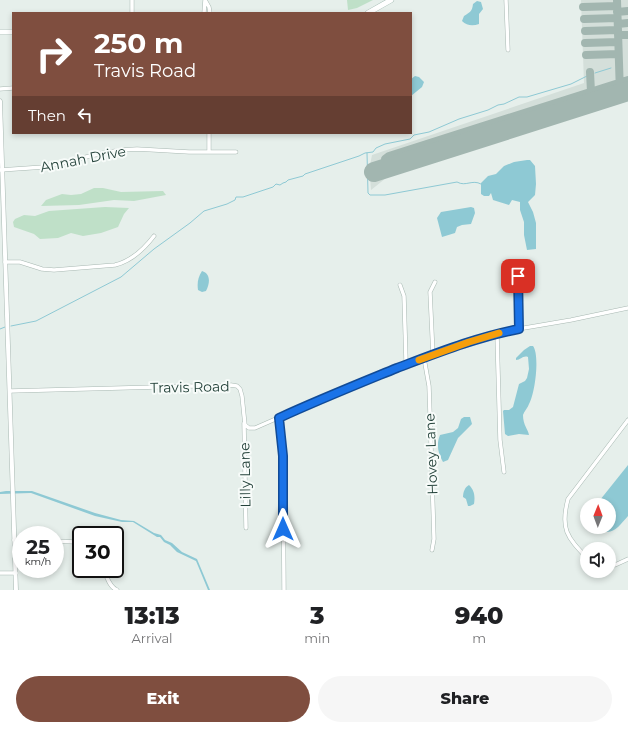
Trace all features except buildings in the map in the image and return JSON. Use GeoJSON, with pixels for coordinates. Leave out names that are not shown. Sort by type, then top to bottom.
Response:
{"type":"FeatureCollection","features":[{"type":"Feature","properties":{"kind":"main road"},"geometry":{"type":"LineString","coordinates":[[370,12],[391,0]]}},
{"type":"Feature","properties":{"kind":"main road"},"geometry":{"type":"LineString","coordinates":[[0,32],[12,32]]}},
{"type":"Feature","properties":{"kind":"street"},"geometry":{"type":"LineString","coordinates":[[132,0],[132,12]]}},
{"type":"Feature","properties":{"kind":"street"},"geometry":{"type":"LineString","coordinates":[[204,12],[205,0]]}},
{"type":"Feature","properties":{"kind":"street"},"geometry":{"type":"LineString","coordinates":[[205,0],[210,12]]}},
{"type":"Feature","properties":{"kind":"street"},"geometry":{"type":"LineString","coordinates":[[506,0],[508,50]]}},
{"type":"Feature","properties":{"kind":"street"},"geometry":{"type":"LineString","coordinates":[[0,89],[12,88]]}},
{"type":"Feature","properties":{"kind":"street"},"geometry":{"type":"LineString","coordinates":[[0,101],[1,170],[14,526]]}},
{"type":"Feature","properties":{"kind":"street"},"geometry":{"type":"LineString","coordinates":[[209,134],[209,152]]}},
{"type":"Feature","properties":{"kind":"street","name":"Annah Drive"},"geometry":{"type":"LineString","coordinates":[[1,170],[41,168],[102,153],[121,150],[236,152]]}},
{"type":"Feature","properties":{"kind":"street"},"geometry":{"type":"LineString","coordinates":[[5,262],[18,262],[42,269],[54,270],[116,265],[125,262],[134,256],[146,246],[154,236]]}},
{"type":"Feature","properties":{"kind":"street"},"geometry":{"type":"LineString","coordinates":[[518,262],[519,329]]}},
{"type":"Feature","properties":{"kind":"street"},"geometry":{"type":"LineString","coordinates":[[0,283],[6,282]]}},
{"type":"Feature","properties":{"kind":"street"},"geometry":{"type":"LineString","coordinates":[[433,355],[430,292],[435,282]]}},
{"type":"Feature","properties":{"kind":"street"},"geometry":{"type":"LineString","coordinates":[[400,285],[404,296],[406,361],[408,364]]}},
{"type":"Feature","properties":{"kind":"street"},"geometry":{"type":"LineString","coordinates":[[244,422],[246,427],[255,428],[408,364],[497,334],[628,308]]}},
{"type":"Feature","properties":{"kind":"street"},"geometry":{"type":"LineString","coordinates":[[497,334],[500,440],[504,472]]}},
{"type":"Feature","properties":{"kind":"street","name":"Hovey Lane"},"geometry":{"type":"LineString","coordinates":[[424,358],[429,386],[434,539],[432,550]]}},
{"type":"Feature","properties":{"kind":"street","name":"Travis Road"},"geometry":{"type":"LineString","coordinates":[[10,392],[231,385],[237,386],[241,392],[244,422]]}},
{"type":"Feature","properties":{"kind":"street"},"geometry":{"type":"LineString","coordinates":[[279,418],[283,463],[284,590]]}},
{"type":"Feature","properties":{"kind":"street"},"geometry":{"type":"LineString","coordinates":[[580,551],[570,540],[564,524],[564,513],[568,499],[628,420]]}},
{"type":"Feature","properties":{"kind":"street","name":"Lilly Lane"},"geometry":{"type":"LineString","coordinates":[[244,422],[246,528]]}},
{"type":"Feature","properties":{"kind":"street"},"geometry":{"type":"LineString","coordinates":[[616,565],[628,559]]}},
{"type":"Feature","properties":{"kind":"street"},"geometry":{"type":"LineString","coordinates":[[0,573],[12,573]]}},
{"type":"Feature","properties":{"kind":"street"},"geometry":{"type":"LineString","coordinates":[[16,578],[16,590]]}},
{"type":"Feature","properties":{"kind":"street"},"geometry":{"type":"LineString","coordinates":[[107,578],[114,589],[118,590]]}},
{"type":"Feature","properties":{"kind":"shaded area"},"geometry":{"type":"Polygon","coordinates":[[[581,0],[628,0],[628,101],[410,169],[386,178],[371,190],[369,166],[372,155],[584,83],[581,0]]]}},
{"type":"Feature","properties":{"kind":"green space"},"geometry":{"type":"Polygon","coordinates":[[[347,0],[373,0],[357,8],[348,10],[347,0]]]}},
{"type":"Feature","properties":{"kind":"green space"},"geometry":{"type":"Polygon","coordinates":[[[94,188],[103,188],[121,192],[163,191],[166,195],[134,201],[114,200],[79,205],[41,206],[46,200],[62,194],[81,194],[94,188]]]}},
{"type":"Feature","properties":{"kind":"green space"},"geometry":{"type":"Polygon","coordinates":[[[105,207],[129,208],[124,214],[118,227],[101,233],[83,236],[71,233],[58,238],[40,239],[34,234],[14,227],[13,222],[15,219],[24,215],[35,216],[49,211],[105,207]]]}},
{"type":"Feature","properties":{"kind":"water"},"geometry":{"type":"Polygon","coordinates":[[[477,1],[481,2],[483,9],[479,14],[479,24],[468,25],[462,21],[464,16],[472,9],[473,4],[477,1]]]}},
{"type":"Feature","properties":{"kind":"water"},"geometry":{"type":"Polygon","coordinates":[[[415,76],[419,77],[424,82],[422,87],[412,95],[412,78],[415,76]]]}},
{"type":"Feature","properties":{"kind":"water"},"geometry":{"type":"Polygon","coordinates":[[[530,160],[535,166],[535,195],[528,202],[536,223],[536,249],[527,250],[520,202],[512,200],[509,205],[493,200],[491,193],[489,196],[484,196],[481,194],[481,183],[488,176],[496,174],[504,166],[514,162],[530,160]]]}},
{"type":"Feature","properties":{"kind":"water"},"geometry":{"type":"Polygon","coordinates":[[[471,207],[474,208],[475,213],[471,224],[457,227],[455,233],[442,237],[437,218],[441,212],[471,207]]]}},
{"type":"Feature","properties":{"kind":"water"},"geometry":{"type":"Polygon","coordinates":[[[202,271],[207,274],[209,279],[206,291],[202,292],[198,290],[198,285],[202,271]]]}},
{"type":"Feature","properties":{"kind":"water"},"geometry":{"type":"Polygon","coordinates":[[[530,346],[533,346],[535,351],[536,375],[531,399],[523,415],[529,435],[519,434],[508,436],[505,434],[503,411],[509,410],[513,407],[519,384],[527,378],[529,369],[528,357],[516,360],[516,358],[530,346]]]}},
{"type":"Feature","properties":{"kind":"water"},"geometry":{"type":"Polygon","coordinates":[[[464,417],[470,417],[472,424],[458,438],[448,460],[443,462],[438,449],[440,435],[453,432],[458,428],[461,419],[464,417]]]}},
{"type":"Feature","properties":{"kind":"water"},"geometry":{"type":"Polygon","coordinates":[[[628,465],[628,516],[616,528],[616,498],[602,498],[628,465]]]}},
{"type":"Feature","properties":{"kind":"water"},"geometry":{"type":"Polygon","coordinates":[[[469,485],[474,494],[474,504],[468,506],[466,499],[463,497],[463,493],[469,485]]]}},
{"type":"Feature","properties":{"kind":"water"},"geometry":{"type":"Polygon","coordinates":[[[32,491],[95,513],[121,520],[134,521],[154,533],[161,535],[165,540],[172,543],[182,552],[197,559],[210,590],[208,590],[196,561],[177,552],[160,537],[157,537],[133,522],[122,522],[95,516],[31,493],[0,494],[0,492],[32,491]]]}},
{"type":"Feature","properties":{"kind":"waterway"},"geometry":{"type":"LineString","coordinates":[[595,73],[611,68]]}},
{"type":"Feature","properties":{"kind":"waterway"},"geometry":{"type":"LineString","coordinates":[[11,326],[36,321],[121,277],[154,249],[204,211],[227,204],[235,200],[236,197],[243,197],[273,187],[276,184],[280,185],[288,180],[365,153],[373,152],[376,148],[385,144],[410,139],[414,135],[429,132],[459,119],[488,110],[519,97],[527,97],[571,84],[587,76]]}},
{"type":"Feature","properties":{"kind":"waterway"},"geometry":{"type":"LineString","coordinates":[[367,153],[368,193],[370,195],[385,195],[457,182],[463,184],[475,182],[481,184]]}},
{"type":"Feature","properties":{"kind":"waterway"},"geometry":{"type":"LineString","coordinates":[[0,329],[5,327]]}},
{"type":"Feature","properties":{"kind":"taxiway"},"geometry":{"type":"LineString","coordinates":[[617,0],[620,94]]}},
{"type":"Feature","properties":{"kind":"taxiway"},"geometry":{"type":"LineString","coordinates":[[583,7],[617,6]]}},
{"type":"Feature","properties":{"kind":"taxiway"},"geometry":{"type":"LineString","coordinates":[[617,12],[628,11]]}},
{"type":"Feature","properties":{"kind":"taxiway"},"geometry":{"type":"LineString","coordinates":[[584,19],[617,18]]}},
{"type":"Feature","properties":{"kind":"taxiway"},"geometry":{"type":"LineString","coordinates":[[618,24],[628,23]]}},
{"type":"Feature","properties":{"kind":"taxiway"},"geometry":{"type":"LineString","coordinates":[[585,31],[618,30]]}},
{"type":"Feature","properties":{"kind":"taxiway"},"geometry":{"type":"LineString","coordinates":[[618,35],[628,35]]}},
{"type":"Feature","properties":{"kind":"taxiway"},"geometry":{"type":"LineString","coordinates":[[585,43],[618,42]]}},
{"type":"Feature","properties":{"kind":"taxiway"},"geometry":{"type":"LineString","coordinates":[[586,55],[618,54]]}},
{"type":"Feature","properties":{"kind":"taxiway"},"geometry":{"type":"LineString","coordinates":[[590,72],[591,92]]}},
{"type":"Feature","properties":{"kind":"taxiway"},"geometry":{"type":"LineString","coordinates":[[386,168],[385,159],[389,156],[628,80]]}},
{"type":"Feature","properties":{"kind":"taxiway"},"geometry":{"type":"LineString","coordinates":[[496,122],[499,132]]}},
{"type":"Feature","properties":{"kind":"taxiway"},"geometry":{"type":"LineString","coordinates":[[397,154],[400,164]]}},
{"type":"Feature","properties":{"kind":"runway"},"geometry":{"type":"LineString","coordinates":[[374,172],[628,91]]}},
{"type":"Feature","properties":{"kind":"slow traffic"},"geometry":{"type":"LineString","coordinates":[[419,360],[499,333]]}},
{"type":"Feature","properties":{"kind":"route"},"geometry":{"type":"LineString","coordinates":[[283,529],[283,456],[279,418],[339,392],[433,355],[484,337],[519,329],[518,276]]}}]}
